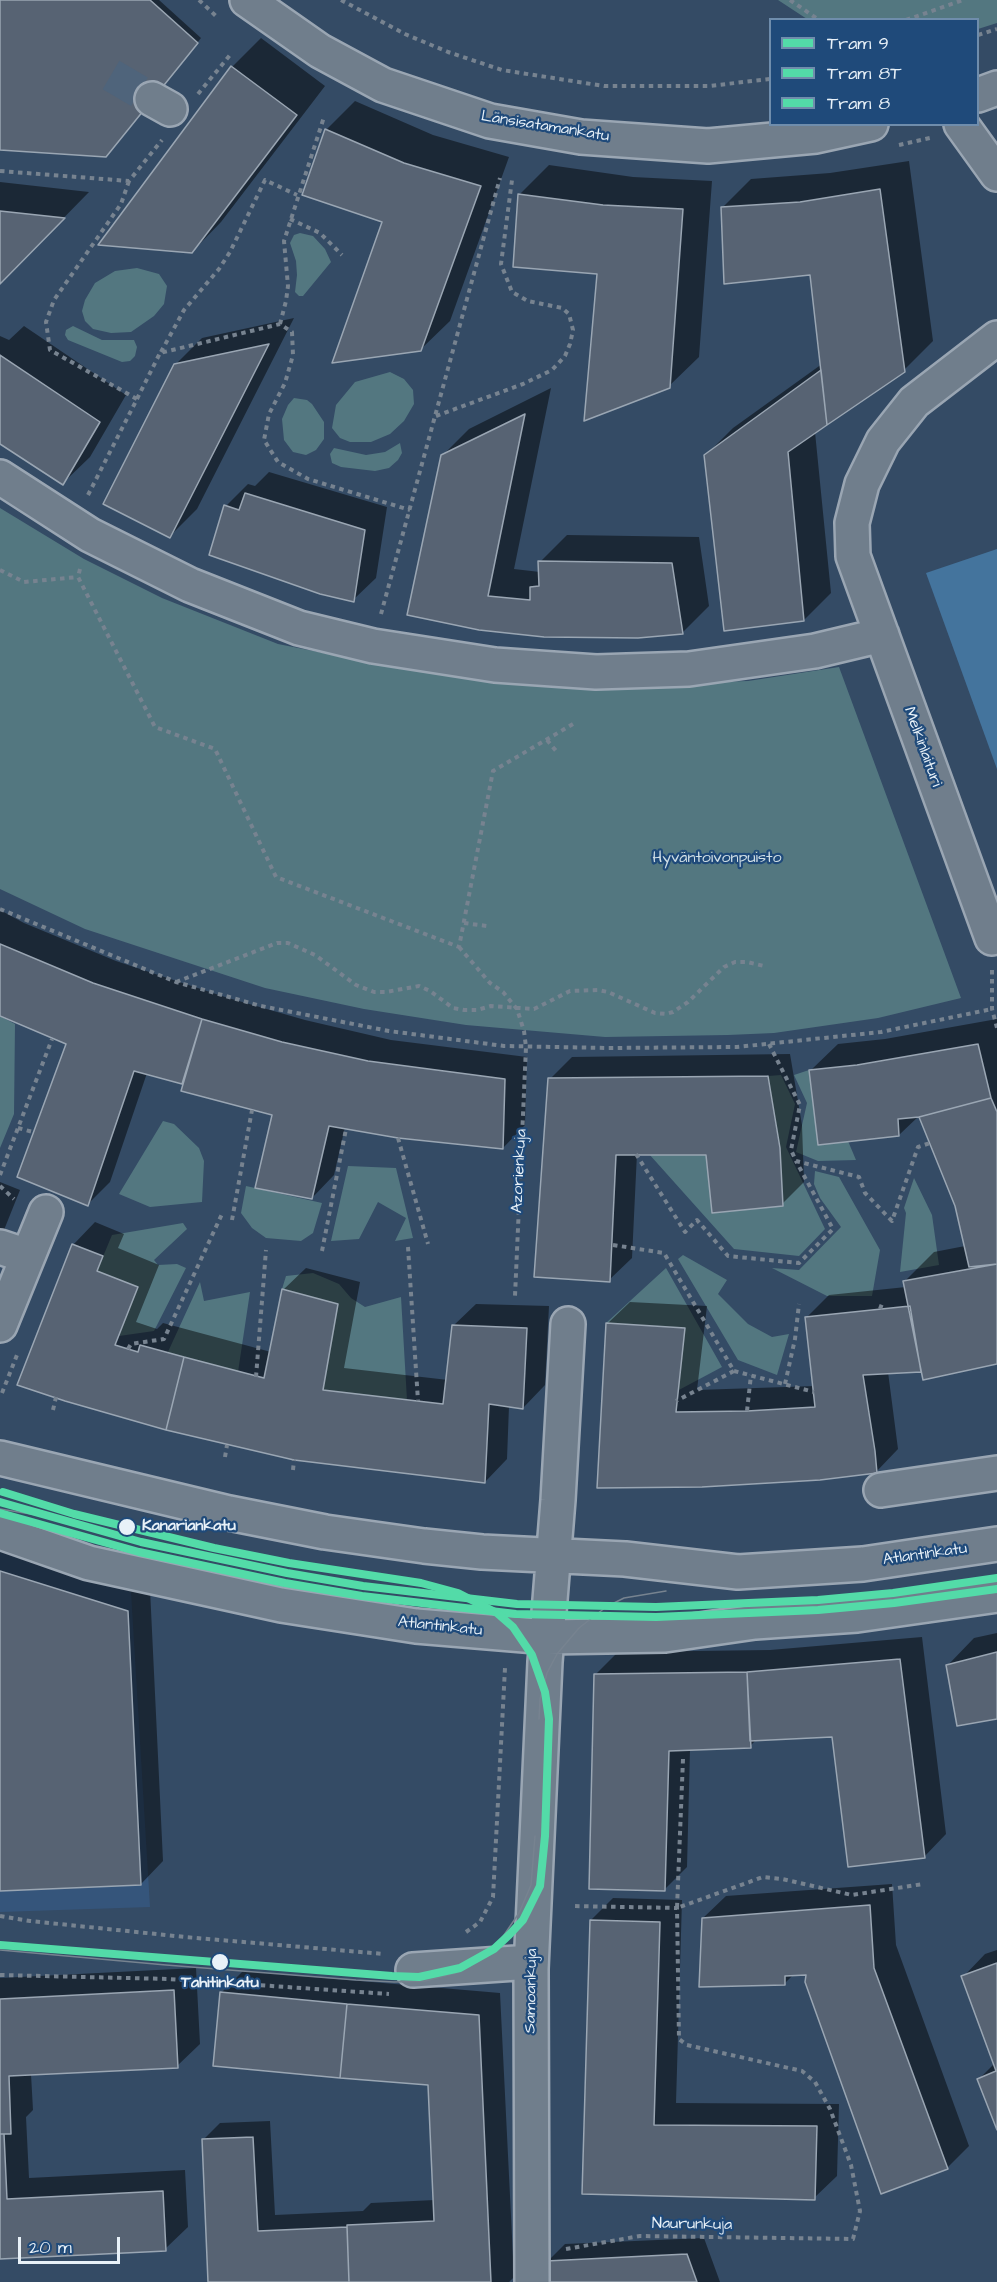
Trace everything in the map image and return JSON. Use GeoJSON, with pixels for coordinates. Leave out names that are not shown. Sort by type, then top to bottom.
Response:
{"type":"FeatureCollection","features":[{"type":"Feature","properties":{"kind":"street","name":"Länsisatamankatu"},"geometry":{"type":"LineString","coordinates":[[247,0],[320,51],[383,85],[490,121],[581,137],[708,146],[816,136],[862,126]]}},
{"type":"Feature","properties":{"kind":"street"},"geometry":{"type":"LineString","coordinates":[[979,95],[997,88]]}},
{"type":"Feature","properties":{"kind":"street"},"geometry":{"type":"LineString","coordinates":[[962,126],[997,174]]}},
{"type":"Feature","properties":{"kind":"street","name":"Melkinlaituri"},"geometry":{"type":"LineString","coordinates":[[992,938],[853,556],[852,523],[862,484],[883,441],[914,402],[997,338]]}},
{"type":"Feature","properties":{"kind":"street"},"geometry":{"type":"LineString","coordinates":[[0,477],[82,529],[190,585],[288,624],[373,646],[495,665],[596,672],[689,669],[815,651],[882,635]]}},
{"type":"Feature","properties":{"kind":"street"},"geometry":{"type":"LineString","coordinates":[[0,1324],[14,1252],[32,1207]]}},
{"type":"Feature","properties":{"kind":"street"},"geometry":{"type":"LineString","coordinates":[[554,1556],[568,1324]]}},
{"type":"Feature","properties":{"kind":"street","name":"Atlantinkatu"},"geometry":{"type":"LineString","coordinates":[[0,1458],[229,1513],[326,1532],[424,1546],[625,1559],[712,1570],[754,1572],[875,1562],[997,1544]]}},
{"type":"Feature","properties":{"kind":"street"},"geometry":{"type":"LineString","coordinates":[[881,1490],[997,1473]]}},
{"type":"Feature","properties":{"kind":"street","name":"Atlantinkatu"},"geometry":{"type":"LineString","coordinates":[[0,1532],[89,1563],[282,1605],[416,1626],[548,1637],[665,1635],[755,1622],[857,1615],[997,1595]]}},
{"type":"Feature","properties":{"kind":"street","name":"Samoankuja"},"geometry":{"type":"LineString","coordinates":[[532,2269],[531,1962],[554,1556]]}},
{"type":"Feature","properties":{"kind":"street"},"geometry":{"type":"LineString","coordinates":[[402,1973],[531,1962]]}},
{"type":"Feature","properties":{"kind":"path"},"geometry":{"type":"LineString","coordinates":[[341,0],[405,34],[448,52],[502,70],[604,86],[709,86],[769,79]]}},
{"type":"Feature","properties":{"kind":"path"},"geometry":{"type":"LineString","coordinates":[[790,0],[816,18]]}},
{"type":"Feature","properties":{"kind":"path"},"geometry":{"type":"LineString","coordinates":[[912,18],[963,0]]}},
{"type":"Feature","properties":{"kind":"path"},"geometry":{"type":"LineString","coordinates":[[979,35],[997,29]]}},
{"type":"Feature","properties":{"kind":"path"},"geometry":{"type":"LineString","coordinates":[[137,399],[50,350],[46,322],[54,300],[120,204],[129,181],[170,111],[230,55]]}},
{"type":"Feature","properties":{"kind":"path"},"geometry":{"type":"LineString","coordinates":[[279,324],[286,301],[288,272],[283,250],[297,195],[324,117]]}},
{"type":"Feature","properties":{"kind":"path"},"geometry":{"type":"LineString","coordinates":[[0,171],[129,181]]}},
{"type":"Feature","properties":{"kind":"path"},"geometry":{"type":"LineString","coordinates":[[373,646],[500,178]]}},
{"type":"Feature","properties":{"kind":"path"},"geometry":{"type":"LineString","coordinates":[[297,195],[265,180],[230,252],[219,269],[184,310],[137,399],[82,529],[78,577],[155,727],[215,748],[276,877],[459,947],[490,983],[503,992],[518,1009]]}},
{"type":"Feature","properties":{"kind":"path"},"geometry":{"type":"LineString","coordinates":[[435,416],[523,384],[552,370],[565,356],[570,344],[573,330],[569,314],[562,308],[528,301],[512,292],[501,264],[512,180]]}},
{"type":"Feature","properties":{"kind":"path"},"geometry":{"type":"LineString","coordinates":[[290,219],[320,232],[342,255]]}},
{"type":"Feature","properties":{"kind":"path"},"geometry":{"type":"LineString","coordinates":[[160,353],[279,324],[292,332],[293,355],[285,383],[269,414],[264,440],[278,462],[308,479],[410,510]]}},
{"type":"Feature","properties":{"kind":"path"},"geometry":{"type":"LineString","coordinates":[[0,570],[24,582],[78,577]]}},
{"type":"Feature","properties":{"kind":"path"},"geometry":{"type":"LineString","coordinates":[[459,947],[493,771],[573,724]]}},
{"type":"Feature","properties":{"kind":"path"},"geometry":{"type":"LineString","coordinates":[[547,740],[557,752]]}},
{"type":"Feature","properties":{"kind":"path"},"geometry":{"type":"LineString","coordinates":[[0,909],[176,982],[261,1006],[389,1031],[504,1046],[737,1047],[881,1032],[992,1009]]}},
{"type":"Feature","properties":{"kind":"path"},"geometry":{"type":"LineString","coordinates":[[464,923],[487,926]]}},
{"type":"Feature","properties":{"kind":"path"},"geometry":{"type":"LineString","coordinates":[[992,938],[992,1009],[997,1028]]}},
{"type":"Feature","properties":{"kind":"path"},"geometry":{"type":"LineString","coordinates":[[176,982],[277,943],[288,943],[315,955],[356,985],[374,992],[386,993],[419,986],[453,1008],[464,1010],[491,1006],[534,1009],[570,991],[598,990],[608,992],[655,1013],[666,1014],[688,1002],[724,967],[735,962],[764,966]]}},
{"type":"Feature","properties":{"kind":"path","name":"Azorienkuja"},"geometry":{"type":"LineString","coordinates":[[514,1296],[526,1047],[518,1009]]}},
{"type":"Feature","properties":{"kind":"path"},"geometry":{"type":"LineString","coordinates":[[0,1175],[52,1039]]}},
{"type":"Feature","properties":{"kind":"path"},"geometry":{"type":"LineString","coordinates":[[636,1154],[685,1232],[697,1220],[728,1256],[799,1263],[833,1229],[791,1150],[800,1105],[769,1044]]}},
{"type":"Feature","properties":{"kind":"path"},"geometry":{"type":"LineString","coordinates":[[232,1220],[252,1110]]}},
{"type":"Feature","properties":{"kind":"path"},"geometry":{"type":"LineString","coordinates":[[18,1128],[33,1132]]}},
{"type":"Feature","properties":{"kind":"path"},"geometry":{"type":"LineString","coordinates":[[322,1251],[345,1129]]}},
{"type":"Feature","properties":{"kind":"path"},"geometry":{"type":"LineString","coordinates":[[398,1138],[428,1244]]}},
{"type":"Feature","properties":{"kind":"path"},"geometry":{"type":"LineString","coordinates":[[796,1161],[859,1177],[866,1193],[891,1221],[918,1147],[930,1143]]}},
{"type":"Feature","properties":{"kind":"path"},"geometry":{"type":"LineString","coordinates":[[0,1186],[32,1207]]}},
{"type":"Feature","properties":{"kind":"path"},"geometry":{"type":"LineString","coordinates":[[128,1349],[131,1344],[164,1339],[222,1214]]}},
{"type":"Feature","properties":{"kind":"path"},"geometry":{"type":"LineString","coordinates":[[613,1245],[664,1253],[735,1371]]}},
{"type":"Feature","properties":{"kind":"path"},"geometry":{"type":"LineString","coordinates":[[408,1247],[418,1401]]}},
{"type":"Feature","properties":{"kind":"path"},"geometry":{"type":"LineString","coordinates":[[256,1377],[266,1250]]}},
{"type":"Feature","properties":{"kind":"path"},"geometry":{"type":"LineString","coordinates":[[880,1309],[883,1301]]}},
{"type":"Feature","properties":{"kind":"path"},"geometry":{"type":"LineString","coordinates":[[784,1384],[795,1339],[799,1304]]}},
{"type":"Feature","properties":{"kind":"path"},"geometry":{"type":"LineString","coordinates":[[676,1401],[735,1371],[814,1392]]}},
{"type":"Feature","properties":{"kind":"path"},"geometry":{"type":"LineString","coordinates":[[747,1411],[751,1375]]}},
{"type":"Feature","properties":{"kind":"path"},"geometry":{"type":"LineString","coordinates":[[53,1410],[56,1398]]}},
{"type":"Feature","properties":{"kind":"path"},"geometry":{"type":"LineString","coordinates":[[225,1457],[227,1446]]}},
{"type":"Feature","properties":{"kind":"path"},"geometry":{"type":"LineString","coordinates":[[293,1470],[294,1460]]}},
{"type":"Feature","properties":{"kind":"path"},"geometry":{"type":"LineString","coordinates":[[463,1935],[480,1922],[493,1897],[506,1658]]}},
{"type":"Feature","properties":{"kind":"path"},"geometry":{"type":"LineString","coordinates":[[677,1908],[683,1758]]}},
{"type":"Feature","properties":{"kind":"path"},"geometry":{"type":"LineString","coordinates":[[573,1906],[677,1908],[763,1877],[782,1879],[852,1895],[923,1884]]}},
{"type":"Feature","properties":{"kind":"path","name":"Naurunkuja"},"geometry":{"type":"LineString","coordinates":[[532,2269],[640,2236],[853,2239],[860,2211],[851,2165],[830,2109],[815,2082],[802,2071],[698,2048],[687,2045],[679,2038],[677,1908]]}},
{"type":"Feature","properties":{"kind":"path"},"geometry":{"type":"LineString","coordinates":[[0,1916],[185,1937],[402,1973]]}},
{"type":"Feature","properties":{"kind":"path"},"geometry":{"type":"LineString","coordinates":[[0,1975],[169,1979],[402,1973]]}},
{"type":"Feature","properties":{"kind":"shaded area"},"geometry":{"type":"Polygon","coordinates":[[[997,549],[997,769],[926,573],[997,549]]]}},
{"type":"Feature","properties":{"kind":"shaded area"},"geometry":{"type":"Polygon","coordinates":[[[0,1552],[131,1592],[150,1907],[0,1912],[0,1552]]]}},
{"type":"Feature","properties":{"kind":"green space"},"geometry":{"type":"Polygon","coordinates":[[[778,0],[997,0],[997,23],[979,29],[979,18],[805,18],[778,0]]]}},
{"type":"Feature","properties":{"kind":"green space"},"geometry":{"type":"Polygon","coordinates":[[[300,233],[313,236],[325,249],[331,262],[303,296],[295,292],[296,261],[290,243],[294,235],[300,233]]]}},
{"type":"Feature","properties":{"kind":"green space"},"geometry":{"type":"Polygon","coordinates":[[[137,268],[159,274],[167,286],[164,304],[154,316],[131,332],[111,333],[93,329],[85,321],[82,311],[85,300],[95,283],[115,271],[137,268]]]}},
{"type":"Feature","properties":{"kind":"green space"},"geometry":{"type":"Polygon","coordinates":[[[73,326],[102,340],[134,340],[137,347],[135,356],[130,361],[122,362],[68,340],[65,335],[66,330],[73,326]]]}},
{"type":"Feature","properties":{"kind":"green space"},"geometry":{"type":"Polygon","coordinates":[[[390,372],[404,379],[413,390],[414,404],[404,421],[390,434],[371,442],[350,442],[340,438],[332,428],[336,405],[355,382],[390,372]]]}},
{"type":"Feature","properties":{"kind":"green space"},"geometry":{"type":"Polygon","coordinates":[[[294,398],[307,400],[312,404],[324,422],[324,439],[316,450],[306,455],[293,452],[284,440],[282,419],[294,398]]]}},
{"type":"Feature","properties":{"kind":"green space"},"geometry":{"type":"Polygon","coordinates":[[[400,443],[402,453],[389,468],[375,471],[341,467],[332,463],[330,454],[334,448],[366,455],[385,452],[400,443]]]}},
{"type":"Feature","properties":{"kind":"green space","name":"Hyväntoivonpuisto"},"geometry":{"type":"Polygon","coordinates":[[[0,508],[84,559],[162,598],[278,644],[405,669],[569,687],[748,681],[839,667],[961,998],[878,1018],[774,1033],[605,1037],[466,1025],[364,1009],[265,988],[85,929],[0,889],[0,508]]]}},
{"type":"Feature","properties":{"kind":"green space"},"geometry":{"type":"Polygon","coordinates":[[[0,1016],[15,1024],[14,1114],[0,1148],[0,1016]]]}},
{"type":"Feature","properties":{"kind":"green space"},"geometry":{"type":"Polygon","coordinates":[[[809,1070],[818,1145],[848,1141],[856,1160],[818,1161],[796,1152],[807,1103],[794,1075],[809,1070]]]}},
{"type":"Feature","properties":{"kind":"green space"},"geometry":{"type":"Polygon","coordinates":[[[781,1075],[795,1104],[786,1147],[825,1229],[799,1256],[734,1249],[649,1154],[706,1155],[713,1213],[782,1206],[780,1148],[768,1076],[781,1075]]]}},
{"type":"Feature","properties":{"kind":"green space"},"geometry":{"type":"Polygon","coordinates":[[[163,1121],[174,1124],[199,1148],[204,1161],[202,1202],[150,1207],[119,1194],[163,1121]]]}},
{"type":"Feature","properties":{"kind":"green space"},"geometry":{"type":"Polygon","coordinates":[[[348,1166],[396,1168],[413,1238],[395,1241],[406,1218],[378,1202],[359,1239],[331,1241],[348,1166]]]}},
{"type":"Feature","properties":{"kind":"green space"},"geometry":{"type":"Polygon","coordinates":[[[815,1171],[839,1177],[880,1250],[872,1296],[827,1296],[772,1268],[799,1270],[841,1227],[820,1198],[814,1184],[815,1171]]]}},
{"type":"Feature","properties":{"kind":"green space"},"geometry":{"type":"Polygon","coordinates":[[[914,1178],[932,1215],[939,1265],[900,1272],[906,1213],[904,1208],[914,1178]]]}},
{"type":"Feature","properties":{"kind":"green space"},"geometry":{"type":"Polygon","coordinates":[[[246,1186],[322,1203],[313,1233],[301,1241],[266,1238],[252,1228],[241,1213],[246,1186]]]}},
{"type":"Feature","properties":{"kind":"green space"},"geometry":{"type":"Polygon","coordinates":[[[183,1223],[187,1229],[154,1260],[158,1265],[177,1264],[186,1268],[154,1331],[119,1336],[137,1288],[97,1271],[112,1235],[183,1223]]]}},
{"type":"Feature","properties":{"kind":"green space"},"geometry":{"type":"Polygon","coordinates":[[[683,1255],[727,1280],[718,1294],[748,1324],[772,1337],[789,1334],[777,1375],[738,1360],[678,1259],[683,1255]]]}},
{"type":"Feature","properties":{"kind":"green space"},"geometry":{"type":"Polygon","coordinates":[[[666,1268],[722,1367],[677,1391],[685,1328],[606,1323],[666,1268]]]}},
{"type":"Feature","properties":{"kind":"green space"},"geometry":{"type":"Polygon","coordinates":[[[313,1273],[339,1284],[351,1298],[365,1307],[401,1297],[407,1400],[323,1390],[338,1304],[282,1289],[286,1276],[313,1273]]]}},
{"type":"Feature","properties":{"kind":"green space"},"geometry":{"type":"Polygon","coordinates":[[[200,1282],[204,1301],[250,1292],[238,1372],[167,1354],[200,1282]]]}},
{"type":"Feature","properties":{"kind":"building"},"geometry":{"type":"Polygon","coordinates":[[[0,0],[150,0],[198,43],[106,157],[0,150],[0,0]]]}},
{"type":"Feature","properties":{"kind":"building"},"geometry":{"type":"Polygon","coordinates":[[[231,66],[297,115],[192,253],[98,245],[231,66]]]}},
{"type":"Feature","properties":{"kind":"building"},"geometry":{"type":"Polygon","coordinates":[[[325,129],[404,163],[481,186],[421,351],[332,363],[382,222],[302,195],[325,129]]]}},
{"type":"Feature","properties":{"kind":"building"},"geometry":{"type":"Polygon","coordinates":[[[880,189],[905,372],[827,425],[810,275],[724,284],[721,207],[800,202],[880,189]]]}},
{"type":"Feature","properties":{"kind":"building"},"geometry":{"type":"Polygon","coordinates":[[[518,194],[603,205],[683,209],[670,388],[584,421],[597,274],[513,267],[518,194]]]}},
{"type":"Feature","properties":{"kind":"building"},"geometry":{"type":"Polygon","coordinates":[[[0,211],[65,218],[0,284],[0,211]]]}},
{"type":"Feature","properties":{"kind":"building"},"geometry":{"type":"Polygon","coordinates":[[[269,344],[170,538],[103,504],[174,364],[269,344]]]}},
{"type":"Feature","properties":{"kind":"building"},"geometry":{"type":"Polygon","coordinates":[[[0,355],[100,422],[63,485],[0,444],[0,355]]]}},
{"type":"Feature","properties":{"kind":"building"},"geometry":{"type":"Polygon","coordinates":[[[821,370],[827,425],[788,452],[804,621],[724,631],[704,455],[821,370]]]}},
{"type":"Feature","properties":{"kind":"building"},"geometry":{"type":"Polygon","coordinates":[[[525,414],[488,596],[530,600],[530,587],[539,586],[538,561],[672,563],[683,634],[638,638],[544,637],[479,630],[407,615],[441,455],[525,414]]]}},
{"type":"Feature","properties":{"kind":"building"},"geometry":{"type":"Polygon","coordinates":[[[245,493],[365,530],[354,602],[320,594],[209,555],[224,505],[239,510],[245,493]]]}},
{"type":"Feature","properties":{"kind":"building"},"geometry":{"type":"Polygon","coordinates":[[[0,944],[93,983],[202,1019],[182,1084],[134,1071],[88,1206],[17,1177],[66,1044],[0,1016],[0,944]]]}},
{"type":"Feature","properties":{"kind":"building"},"geometry":{"type":"Polygon","coordinates":[[[202,1019],[282,1042],[368,1061],[505,1079],[503,1149],[398,1138],[329,1126],[312,1199],[255,1188],[272,1115],[181,1091],[202,1019]]]}},
{"type":"Feature","properties":{"kind":"building"},"geometry":{"type":"Polygon","coordinates":[[[978,1044],[991,1098],[919,1117],[898,1119],[899,1136],[818,1145],[809,1070],[857,1065],[978,1044]]]}},
{"type":"Feature","properties":{"kind":"building"},"geometry":{"type":"Polygon","coordinates":[[[768,1076],[780,1148],[783,1206],[712,1213],[706,1155],[616,1155],[610,1282],[534,1277],[548,1078],[768,1076]]]}},
{"type":"Feature","properties":{"kind":"building"},"geometry":{"type":"Polygon","coordinates":[[[991,1098],[997,1112],[997,1264],[969,1267],[955,1206],[919,1117],[991,1098]]]}},
{"type":"Feature","properties":{"kind":"building"},"geometry":{"type":"Polygon","coordinates":[[[72,1244],[103,1256],[97,1271],[138,1287],[115,1345],[138,1352],[140,1345],[184,1357],[166,1430],[17,1385],[72,1244]]]}},
{"type":"Feature","properties":{"kind":"building"},"geometry":{"type":"Polygon","coordinates":[[[997,1264],[997,1364],[923,1380],[903,1281],[997,1264]]]}},
{"type":"Feature","properties":{"kind":"building"},"geometry":{"type":"Polygon","coordinates":[[[282,1289],[338,1304],[323,1390],[443,1404],[452,1325],[527,1328],[523,1409],[489,1404],[485,1483],[294,1460],[166,1430],[184,1357],[264,1378],[282,1289]]]}},
{"type":"Feature","properties":{"kind":"building"},"geometry":{"type":"Polygon","coordinates":[[[910,1306],[921,1372],[863,1375],[877,1473],[820,1480],[702,1487],[597,1488],[606,1323],[685,1328],[676,1412],[747,1411],[815,1407],[805,1317],[910,1306]]]}},
{"type":"Feature","properties":{"kind":"building"},"geometry":{"type":"Polygon","coordinates":[[[0,1571],[128,1611],[141,1885],[0,1891],[0,1571]]]}},
{"type":"Feature","properties":{"kind":"building"},"geometry":{"type":"Polygon","coordinates":[[[997,1652],[997,1719],[957,1726],[946,1665],[997,1652]]]}},
{"type":"Feature","properties":{"kind":"building"},"geometry":{"type":"Polygon","coordinates":[[[900,1659],[925,1858],[848,1867],[832,1737],[750,1741],[747,1672],[900,1659]]]}},
{"type":"Feature","properties":{"kind":"building"},"geometry":{"type":"Polygon","coordinates":[[[747,1672],[751,1748],[669,1751],[665,1891],[589,1889],[594,1674],[747,1672]]]}},
{"type":"Feature","properties":{"kind":"building"},"geometry":{"type":"Polygon","coordinates":[[[870,1905],[874,1968],[948,2169],[881,2194],[805,1982],[806,1975],[785,1976],[785,1985],[699,1987],[702,1918],[870,1905]]]}},
{"type":"Feature","properties":{"kind":"building"},"geometry":{"type":"Polygon","coordinates":[[[590,1920],[660,1922],[654,2125],[817,2126],[815,2200],[582,2194],[590,1920]]]}},
{"type":"Feature","properties":{"kind":"building"},"geometry":{"type":"Polygon","coordinates":[[[997,1963],[997,2130],[977,2079],[996,2071],[961,1976],[997,1963]]]}},
{"type":"Feature","properties":{"kind":"building"},"geometry":{"type":"Polygon","coordinates":[[[174,1990],[178,2068],[9,2076],[11,2134],[0,2134],[0,1999],[174,1990]]]}},
{"type":"Feature","properties":{"kind":"building"},"geometry":{"type":"Polygon","coordinates":[[[220,1992],[347,2004],[340,2078],[213,2066],[220,1992]]]}},
{"type":"Feature","properties":{"kind":"building"},"geometry":{"type":"Polygon","coordinates":[[[347,2004],[479,2015],[491,2282],[349,2282],[347,2225],[434,2221],[428,2085],[340,2078],[347,2004]]]}},
{"type":"Feature","properties":{"kind":"building"},"geometry":{"type":"Polygon","coordinates":[[[0,2134],[4,2134],[7,2199],[163,2191],[166,2251],[0,2259],[0,2134]]]}},
{"type":"Feature","properties":{"kind":"building"},"geometry":{"type":"Polygon","coordinates":[[[253,2137],[258,2231],[347,2227],[349,2282],[208,2282],[202,2139],[253,2137]]]}},
{"type":"Feature","properties":{"kind":"building"},"geometry":{"type":"Polygon","coordinates":[[[687,2254],[697,2282],[547,2282],[546,2261],[687,2254]]]}},
{"type":"Feature","properties":{"kind":"tunnel"},"geometry":{"type":"LineString","coordinates":[[111,75],[152,99]]}},
{"type":"Feature","properties":{"kind":"tram line","name":"8"},"geometry":{"type":"LineString","coordinates":[[0,1945],[392,1976],[419,1977],[460,1968],[494,1949],[509,1935],[523,1920],[540,1886],[545,1836],[549,1719],[545,1692],[532,1655],[513,1627],[497,1613],[458,1593],[421,1583],[289,1563],[214,1548],[74,1514],[3,1492]]}},
{"type":"Feature","properties":{"kind":"tram line","name":"9"},"geometry":{"type":"LineString","coordinates":[[0,1502],[141,1542],[287,1573],[363,1586],[517,1604],[656,1607],[818,1600],[893,1593],[997,1578]]}},
{"type":"Feature","properties":{"kind":"tram line"},"geometry":{"type":"LineString","coordinates":[[0,1509],[49,1517]]}},
{"type":"Feature","properties":{"kind":"tram line","name":"8T"},"geometry":{"type":"LineString","coordinates":[[0,1513],[139,1552],[285,1583],[362,1596],[516,1614],[656,1617],[818,1610],[894,1603],[997,1589]]}},
{"type":"Feature","properties":{"kind":"tram line"},"geometry":{"type":"LineString","coordinates":[[539,1719],[540,1699],[547,1673],[557,1654],[579,1628],[606,1607],[624,1598],[666,1591]]}},
{"type":"Feature","properties":{"kind":"tram line"},"geometry":{"type":"LineString","coordinates":[[0,1950],[356,1980],[425,1981],[456,1973],[468,1967],[491,1950],[502,1938],[519,1913],[531,1885],[535,1836]]}},
{"type":"Feature","properties":{"kind":"place","name":"Kanariankatu"},"geometry":{"type":"Point","coordinates":[127,1527]}},
{"type":"Feature","properties":{"kind":"place","name":"Tahitinkatu"},"geometry":{"type":"Point","coordinates":[220,1962]}}]}
